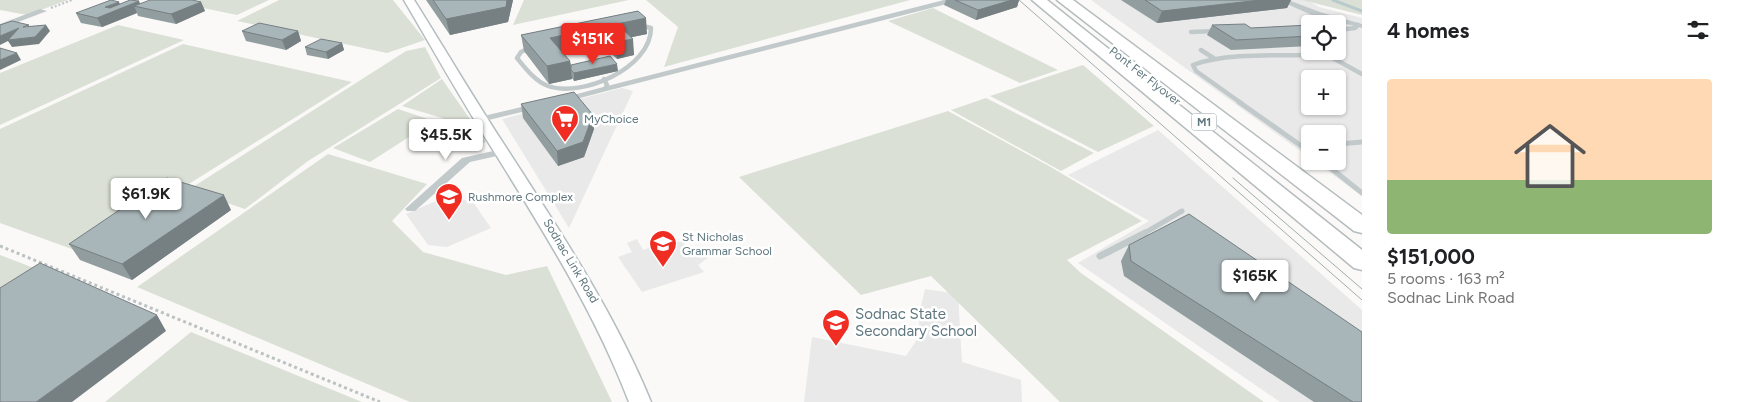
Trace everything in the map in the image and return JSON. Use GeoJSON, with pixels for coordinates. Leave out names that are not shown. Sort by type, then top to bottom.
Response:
{"type":"FeatureCollection","features":[{"type":"Feature","properties":{"kind":"highway"},"geometry":{"type":"LineString","coordinates":[[1039,0],[1362,262]]}},
{"type":"Feature","properties":{"kind":"highway","name":"Pont Fer Flyover"},"geometry":{"type":"LineString","coordinates":[[1046,0],[1362,244]]}},
{"type":"Feature","properties":{"kind":"highway","name":"Pont Fer Flyover"},"geometry":{"type":"LineString","coordinates":[[1064,0],[1362,226]]}},
{"type":"Feature","properties":{"kind":"highway"},"geometry":{"type":"LineString","coordinates":[[1073,0],[1362,212]]}},
{"type":"Feature","properties":{"kind":"main road","name":"Sodnac Link Road"},"geometry":{"type":"LineString","coordinates":[[409,0],[502,152],[556,235],[603,316],[640,402]]}},
{"type":"Feature","properties":{"kind":"street"},"geometry":{"type":"LineString","coordinates":[[1282,0],[1317,14],[1360,25]]}},
{"type":"Feature","properties":{"kind":"street"},"geometry":{"type":"LineString","coordinates":[[0,27],[43,11]]}},
{"type":"Feature","properties":{"kind":"street"},"geometry":{"type":"LineString","coordinates":[[410,209],[466,160],[502,152]]}},
{"type":"Feature","properties":{"kind":"lane"},"geometry":{"type":"LineString","coordinates":[[569,98],[952,0]]}},
{"type":"Feature","properties":{"kind":"lane"},"geometry":{"type":"LineString","coordinates":[[635,24],[651,28],[652,33],[642,53],[631,66],[618,74],[604,79],[572,88],[555,88],[542,84],[517,58],[521,52],[529,48],[635,24]]}},
{"type":"Feature","properties":{"kind":"lane"},"geometry":{"type":"LineString","coordinates":[[1346,29],[1360,25]]}},
{"type":"Feature","properties":{"kind":"lane"},"geometry":{"type":"LineString","coordinates":[[1191,32],[1225,31]]}},
{"type":"Feature","properties":{"kind":"lane"},"geometry":{"type":"LineString","coordinates":[[1201,50],[1215,59]]}},
{"type":"Feature","properties":{"kind":"lane"},"geometry":{"type":"LineString","coordinates":[[1301,146],[1196,71],[1193,65],[1197,61],[1215,59],[1319,55],[1331,57],[1362,74]]}},
{"type":"Feature","properties":{"kind":"lane"},"geometry":{"type":"LineString","coordinates":[[604,79],[605,89]]}},
{"type":"Feature","properties":{"kind":"lane"},"geometry":{"type":"LineString","coordinates":[[482,119],[530,108]]}},
{"type":"Feature","properties":{"kind":"lane"},"geometry":{"type":"LineString","coordinates":[[1346,143],[1362,142]]}},
{"type":"Feature","properties":{"kind":"lane"},"geometry":{"type":"LineString","coordinates":[[1333,170],[1362,193]]}},
{"type":"Feature","properties":{"kind":"lane"},"geometry":{"type":"LineString","coordinates":[[1100,256],[1182,211]]}},
{"type":"Feature","properties":{"kind":"path"},"geometry":{"type":"LineString","coordinates":[[43,11],[72,0]]}},
{"type":"Feature","properties":{"kind":"path"},"geometry":{"type":"LineString","coordinates":[[0,246],[380,402]]}},
{"type":"Feature","properties":{"kind":"shaded area"},"geometry":{"type":"Polygon","coordinates":[[[0,0],[68,0],[27,15],[0,10],[0,0]]]}},
{"type":"Feature","properties":{"kind":"shaded area"},"geometry":{"type":"Polygon","coordinates":[[[164,0],[269,0],[237,15],[164,0]]]}},
{"type":"Feature","properties":{"kind":"shaded area"},"geometry":{"type":"Polygon","coordinates":[[[279,0],[393,0],[425,40],[387,53],[237,21],[279,0]]]}},
{"type":"Feature","properties":{"kind":"shaded area"},"geometry":{"type":"Polygon","coordinates":[[[524,0],[629,0],[513,25],[524,0]]]}},
{"type":"Feature","properties":{"kind":"shaded area"},"geometry":{"type":"Polygon","coordinates":[[[646,0],[910,0],[664,67],[678,27],[646,0]]]}},
{"type":"Feature","properties":{"kind":"shaded area"},"geometry":{"type":"Polygon","coordinates":[[[1091,0],[1307,0],[1319,7],[1362,18],[1362,196],[1326,170],[1346,170],[1346,125],[1301,125],[1301,152],[1091,0]]]}},
{"type":"Feature","properties":{"kind":"shaded area"},"geometry":{"type":"Polygon","coordinates":[[[1302,0],[1362,0],[1362,15],[1302,0]]]}},
{"type":"Feature","properties":{"kind":"shaded area"},"geometry":{"type":"Polygon","coordinates":[[[933,8],[1058,70],[1020,83],[888,21],[933,8]]]}},
{"type":"Feature","properties":{"kind":"shaded area"},"geometry":{"type":"Polygon","coordinates":[[[118,25],[184,40],[0,125],[0,73],[118,25]]]}},
{"type":"Feature","properties":{"kind":"shaded area"},"geometry":{"type":"Polygon","coordinates":[[[183,44],[352,82],[80,252],[0,223],[0,129],[183,44]]]}},
{"type":"Feature","properties":{"kind":"shaded area"},"geometry":{"type":"Polygon","coordinates":[[[425,47],[441,78],[308,161],[245,209],[188,190],[406,51],[425,47]]]}},
{"type":"Feature","properties":{"kind":"shaded area"},"geometry":{"type":"Polygon","coordinates":[[[1083,65],[1154,126],[1098,152],[990,96],[1083,65]]]}},
{"type":"Feature","properties":{"kind":"shaded area"},"geometry":{"type":"Polygon","coordinates":[[[442,79],[486,142],[470,147],[463,132],[442,118],[402,106],[442,79]]]}},
{"type":"Feature","properties":{"kind":"shaded area"},"geometry":{"type":"Polygon","coordinates":[[[622,88],[633,91],[569,228],[502,119],[622,88]]]}},
{"type":"Feature","properties":{"kind":"shaded area"},"geometry":{"type":"Polygon","coordinates":[[[986,98],[1094,153],[1061,171],[951,110],[986,98]]]}},
{"type":"Feature","properties":{"kind":"shaded area"},"geometry":{"type":"Polygon","coordinates":[[[398,109],[434,121],[370,162],[333,148],[398,109]]]}},
{"type":"Feature","properties":{"kind":"shaded area"},"geometry":{"type":"Polygon","coordinates":[[[948,111],[1049,166],[1142,221],[1067,260],[1081,273],[1264,402],[1060,402],[931,276],[861,295],[739,177],[948,111]]]}},
{"type":"Feature","properties":{"kind":"shaded area"},"geometry":{"type":"Polygon","coordinates":[[[1158,130],[1362,310],[1362,402],[1280,402],[1078,263],[1149,221],[1068,175],[1158,130]]]}},
{"type":"Feature","properties":{"kind":"shaded area"},"geometry":{"type":"Polygon","coordinates":[[[328,154],[427,184],[392,221],[423,252],[506,275],[547,266],[612,402],[410,402],[137,287],[328,154]]]}},
{"type":"Feature","properties":{"kind":"shaded area","name":"Rushmore Complex"},"geometry":{"type":"Polygon","coordinates":[[[448,196],[473,202],[491,228],[447,247],[428,245],[406,214],[448,196]]]}},
{"type":"Feature","properties":{"kind":"shaded area","name":"St Nicholas Grammar School"},"geometry":{"type":"Polygon","coordinates":[[[637,239],[643,250],[666,242],[683,242],[687,249],[696,248],[706,251],[708,258],[698,265],[704,272],[642,292],[618,257],[632,252],[627,243],[637,239]]]}},
{"type":"Feature","properties":{"kind":"shaded area"},"geometry":{"type":"Polygon","coordinates":[[[0,255],[42,271],[0,297],[0,255]]]}},
{"type":"Feature","properties":{"kind":"shaded area","name":"Sodnac State Secondary School"},"geometry":{"type":"Polygon","coordinates":[[[925,289],[958,294],[962,362],[1021,380],[1022,402],[804,402],[812,337],[906,356],[918,338],[920,310],[925,289]]]}},
{"type":"Feature","properties":{"kind":"shaded area"},"geometry":{"type":"Polygon","coordinates":[[[191,332],[362,402],[105,402],[191,332]]]}},
{"type":"Feature","properties":{"kind":"building"},"geometry":{"type":"Polygon","coordinates":[[[111,0],[119,2],[105,7],[110,8],[130,0],[139,1],[97,18],[76,13],[111,0]]]}},
{"type":"Feature","properties":{"kind":"building"},"geometry":{"type":"Polygon","coordinates":[[[150,0],[192,0],[201,2],[171,14],[134,6],[150,0]]]}},
{"type":"Feature","properties":{"kind":"building"},"geometry":{"type":"Polygon","coordinates":[[[433,0],[507,0],[506,7],[446,19],[433,0]]]}},
{"type":"Feature","properties":{"kind":"building"},"geometry":{"type":"Polygon","coordinates":[[[955,0],[1012,0],[978,10],[955,0]]]}},
{"type":"Feature","properties":{"kind":"building"},"geometry":{"type":"Polygon","coordinates":[[[1145,0],[1261,0],[1162,11],[1145,0]]]}},
{"type":"Feature","properties":{"kind":"building"},"geometry":{"type":"Polygon","coordinates":[[[638,11],[646,18],[617,24],[633,39],[616,42],[610,37],[606,38],[596,28],[550,38],[570,61],[547,66],[521,35],[638,11]]]}},
{"type":"Feature","properties":{"kind":"building"},"geometry":{"type":"Polygon","coordinates":[[[12,21],[29,25],[23,27],[46,25],[35,37],[8,40],[19,28],[0,36],[0,25],[12,21]]]}},
{"type":"Feature","properties":{"kind":"building"},"geometry":{"type":"Polygon","coordinates":[[[259,23],[298,31],[282,40],[242,31],[259,23]]]}},
{"type":"Feature","properties":{"kind":"building"},"geometry":{"type":"Polygon","coordinates":[[[1245,24],[1251,28],[1301,25],[1301,36],[1236,40],[1212,25],[1245,24]]]}},
{"type":"Feature","properties":{"kind":"building"},"geometry":{"type":"Polygon","coordinates":[[[321,39],[342,43],[326,52],[305,47],[321,39]]]}},
{"type":"Feature","properties":{"kind":"building"},"geometry":{"type":"Polygon","coordinates":[[[0,48],[17,53],[0,60],[0,48]]]}},
{"type":"Feature","properties":{"kind":"building"},"geometry":{"type":"Polygon","coordinates":[[[610,56],[617,64],[574,73],[571,70],[571,65],[610,56]]]}},
{"type":"Feature","properties":{"kind":"building","name":"MyChoice"},"geometry":{"type":"Polygon","coordinates":[[[574,92],[593,115],[583,142],[557,151],[521,104],[574,92]]]}},
{"type":"Feature","properties":{"kind":"building"},"geometry":{"type":"Polygon","coordinates":[[[167,178],[224,195],[122,264],[69,244],[167,178]]]}},
{"type":"Feature","properties":{"kind":"building"},"geometry":{"type":"Polygon","coordinates":[[[1189,214],[1362,332],[1362,402],[1353,402],[1131,261],[1129,245],[1189,214]]]}},
{"type":"Feature","properties":{"kind":"building"},"geometry":{"type":"Polygon","coordinates":[[[40,263],[157,315],[36,402],[0,402],[0,288],[40,263]]]}},
{"type":"Feature","properties":{"kind":"waterway"},"geometry":{"type":"LineString","coordinates":[[1333,0],[1362,11]]}},
{"type":"Feature","properties":{"kind":"tram line"},"geometry":{"type":"LineString","coordinates":[[1019,0],[1362,300]]}},
{"type":"Feature","properties":{"kind":"tram line"},"geometry":{"type":"LineString","coordinates":[[1233,178],[1362,289]]}},
{"type":"Feature","properties":{"kind":"place","name":"MyChoice"},"geometry":{"type":"Point","coordinates":[565,143]}},
{"type":"Feature","properties":{"kind":"place","name":"Rushmore Complex"},"geometry":{"type":"Point","coordinates":[449,221]}},
{"type":"Feature","properties":{"kind":"place","name":"St Nicholas Grammar School"},"geometry":{"type":"Point","coordinates":[663,268]}},
{"type":"Feature","properties":{"kind":"place","name":"Sodnac State Secondary School"},"geometry":{"type":"Point","coordinates":[836,347]}}]}
